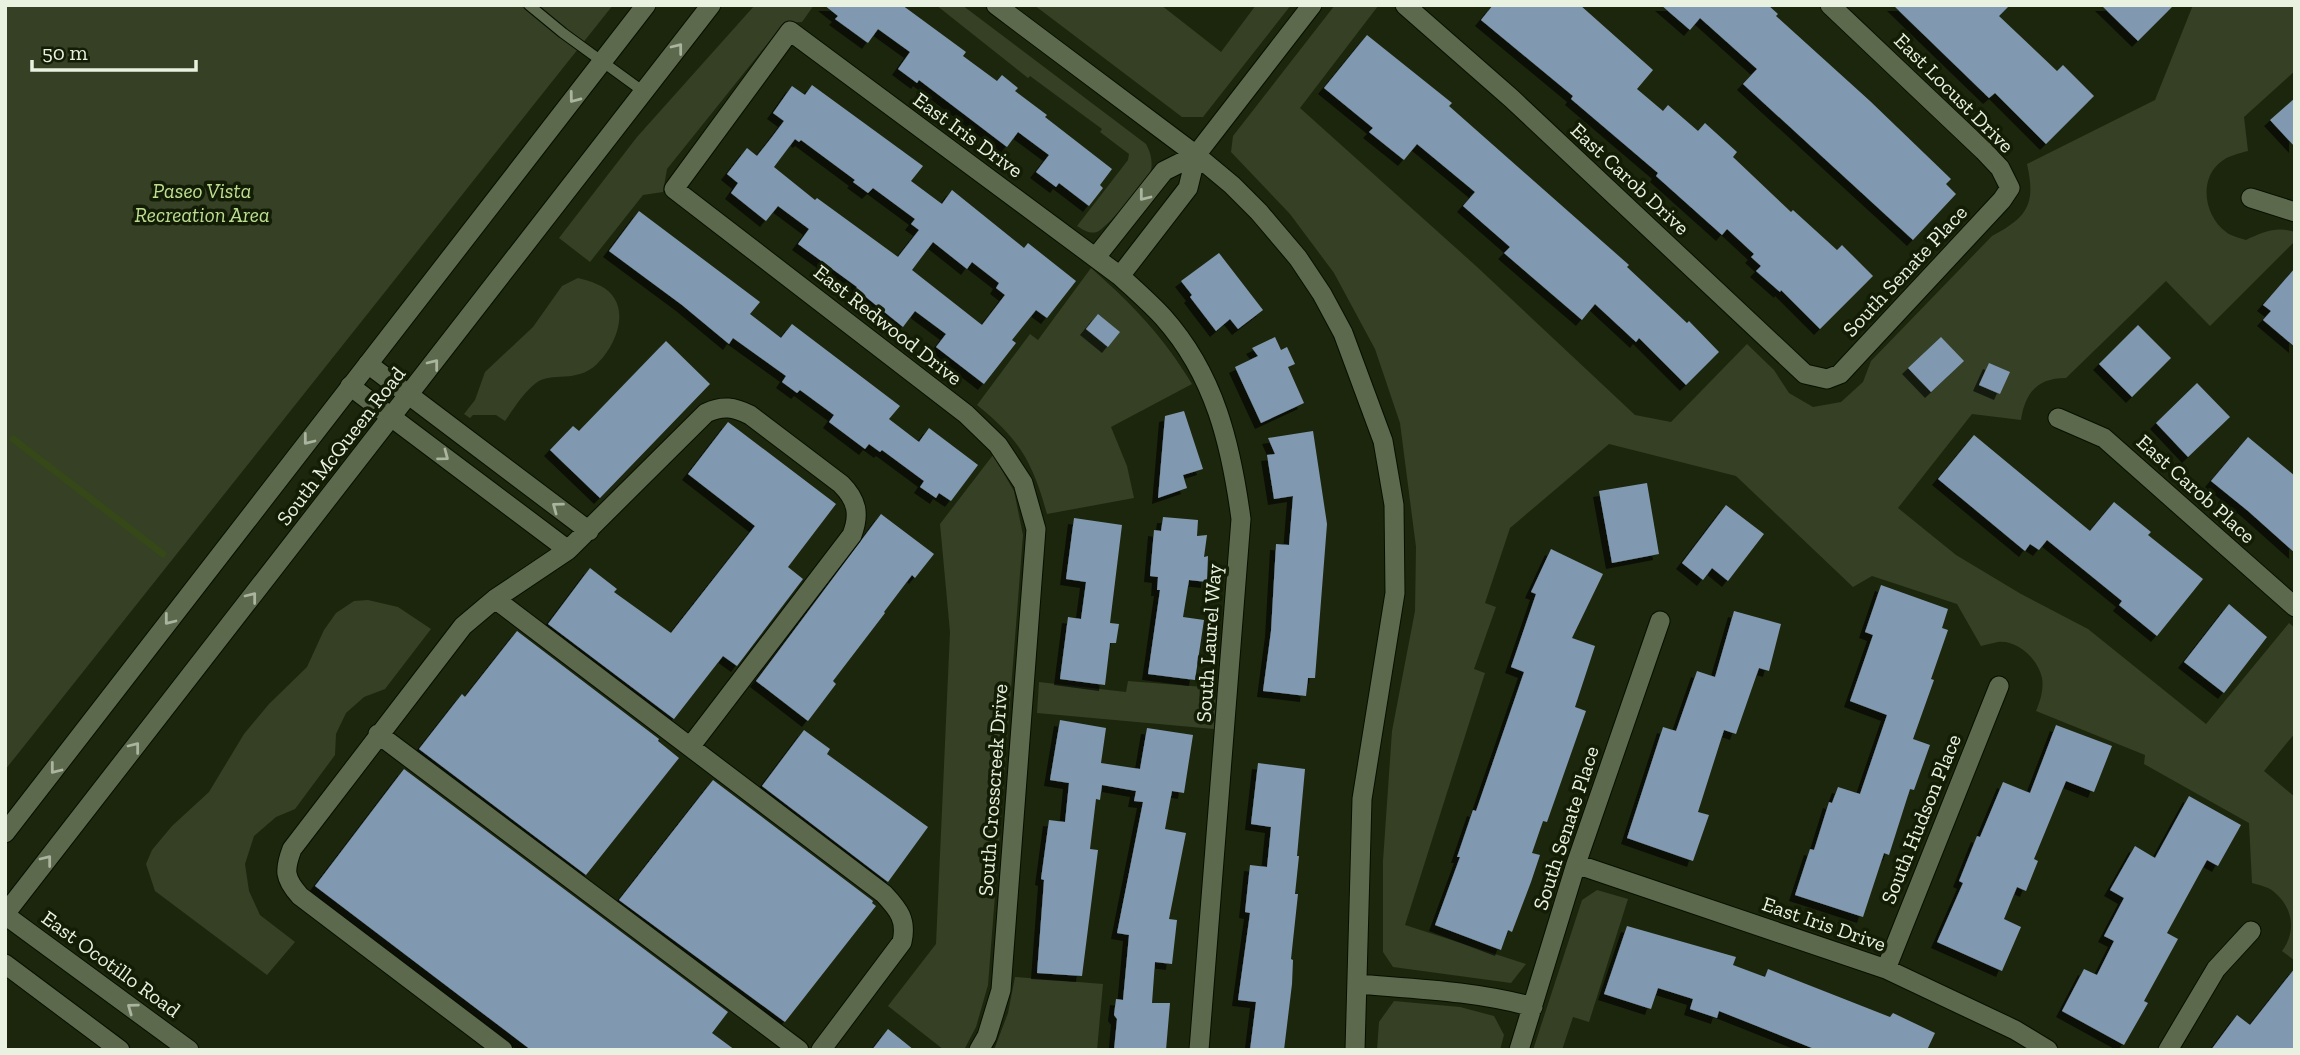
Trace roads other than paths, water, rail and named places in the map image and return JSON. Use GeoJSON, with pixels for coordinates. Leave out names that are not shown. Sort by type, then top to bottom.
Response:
{"type":"FeatureCollection","features":[{"type":"Feature","properties":{"kind":"street","name":"South McQueen Road"},"geometry":{"type":"LineString","coordinates":[[5,833],[646,5]]}},
{"type":"Feature","properties":{"kind":"street","name":"South McQueen Road"},"geometry":{"type":"LineString","coordinates":[[5,915],[711,5]]}},
{"type":"Feature","properties":{"kind":"street"},"geometry":{"type":"LineString","coordinates":[[996,5],[1196,155],[1259,212],[1298,258],[1322,294],[1343,333],[1383,441],[1394,505],[1395,593],[1362,799],[1354,1050]]}},
{"type":"Feature","properties":{"kind":"street"},"geometry":{"type":"LineString","coordinates":[[1119,276],[1188,188],[1196,155],[1312,5]]}},
{"type":"Feature","properties":{"kind":"street","name":"East Carob Drive"},"geometry":{"type":"LineString","coordinates":[[1405,5],[1511,98],[1805,374],[1827,379]]}},
{"type":"Feature","properties":{"kind":"street","name":"East Locust Drive"},"geometry":{"type":"LineString","coordinates":[[1830,5],[1984,151],[2000,168],[2010,188]]}},
{"type":"Feature","properties":{"kind":"street","name":"East Redwood Drive"},"geometry":{"type":"LineString","coordinates":[[790,32],[674,189],[966,414],[998,445],[1023,483],[1036,529]]}},
{"type":"Feature","properties":{"kind":"street","name":"East Iris Drive"},"geometry":{"type":"LineString","coordinates":[[790,32],[1119,276]]}},
{"type":"Feature","properties":{"kind":"street"},"geometry":{"type":"LineString","coordinates":[[1096,257],[1164,171],[1196,155]]}},
{"type":"Feature","properties":{"kind":"street","name":"South Senate Place"},"geometry":{"type":"LineString","coordinates":[[1827,379],[1840,374],[2002,200],[2010,188]]}},
{"type":"Feature","properties":{"kind":"street"},"geometry":{"type":"LineString","coordinates":[[2252,198],[2295,212]]}},
{"type":"Feature","properties":{"kind":"street","name":"South Laurel Way"},"geometry":{"type":"LineString","coordinates":[[1119,276],[1163,317],[1197,364],[1222,419],[1234,464],[1241,519],[1199,1050]]}},
{"type":"Feature","properties":{"kind":"street"},"geometry":{"type":"LineString","coordinates":[[368,364],[589,531]]}},
{"type":"Feature","properties":{"kind":"street"},"geometry":{"type":"LineString","coordinates":[[350,386],[568,550]]}},
{"type":"Feature","properties":{"kind":"street"},"geometry":{"type":"LineString","coordinates":[[503,1050],[299,896],[288,883],[286,865],[292,849],[455,635],[495,599],[568,550],[706,413],[720,407],[736,408],[750,415],[841,484],[851,494],[856,506],[857,522],[852,535],[690,747]]}},
{"type":"Feature","properties":{"kind":"street","name":"East Carob Place"},"geometry":{"type":"LineString","coordinates":[[2058,418],[2104,438],[2295,607]]}},
{"type":"Feature","properties":{"kind":"street"},"geometry":{"type":"LineString","coordinates":[[490,491],[507,469]]}},
{"type":"Feature","properties":{"kind":"street","name":"South Crosscreek Drive"},"geometry":{"type":"LineString","coordinates":[[979,1050],[987,1036],[1000,990],[1036,529]]}},
{"type":"Feature","properties":{"kind":"street"},"geometry":{"type":"LineString","coordinates":[[495,599],[884,894],[900,910],[905,928],[902,942],[821,1050]]}},
{"type":"Feature","properties":{"kind":"street","name":"South Senate Place"},"geometry":{"type":"LineString","coordinates":[[1519,1050],[1576,864],[1660,621]]}},
{"type":"Feature","properties":{"kind":"street","name":"South Hudson Place"},"geometry":{"type":"LineString","coordinates":[[1886,969],[1999,686]]}},
{"type":"Feature","properties":{"kind":"street"},"geometry":{"type":"LineString","coordinates":[[378,734],[799,1050]]}},
{"type":"Feature","properties":{"kind":"street","name":"East Iris Drive"},"geometry":{"type":"LineString","coordinates":[[1576,864],[1886,969],[2015,1030],[2048,1050]]}},
{"type":"Feature","properties":{"kind":"street","name":"East Ocotillo Road"},"geometry":{"type":"LineString","coordinates":[[5,915],[189,1050]]}},
{"type":"Feature","properties":{"kind":"street"},"geometry":{"type":"LineString","coordinates":[[2168,1050],[2216,969],[2251,931]]}},
{"type":"Feature","properties":{"kind":"street"},"geometry":{"type":"LineString","coordinates":[[5,964],[120,1050]]}},
{"type":"Feature","properties":{"kind":"street"},"geometry":{"type":"LineString","coordinates":[[1357,984],[1450,992],[1510,1000],[1533,1007]]}},
{"type":"Feature","properties":{"kind":"lane"},"geometry":{"type":"LineString","coordinates":[[529,5],[645,92]]}},
{"type":"Feature","properties":{"kind":"waterway"},"geometry":{"type":"LineString","coordinates":[[13,439],[163,554]]}},
{"type":"Feature","properties":{"kind":"park label","name":"Paseo Vista Recreation Area"},"geometry":{"type":"Point","coordinates":[202,203]}}]}
